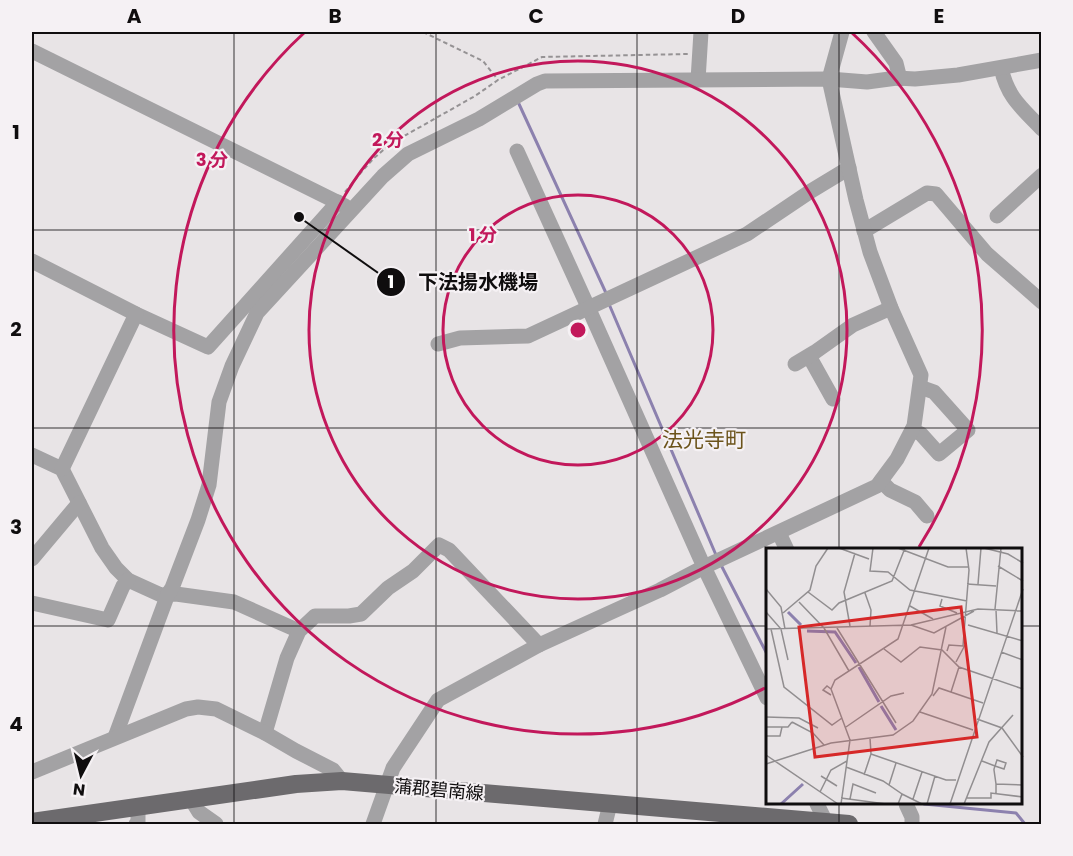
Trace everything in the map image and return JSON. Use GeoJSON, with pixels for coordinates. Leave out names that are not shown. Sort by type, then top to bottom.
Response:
{"type":"FeatureCollection","features":[{"type":"Feature","properties":{"kind":"main road","name":"蒲郡碧南線"},"geometry":{"type":"LineString","coordinates":[[34,823],[296,784],[342,781],[610,804],[737,820],[826,822],[849,825]]}},
{"type":"Feature","properties":{"kind":"street"},"geometry":{"type":"LineString","coordinates":[[698,80],[701,32]]}},
{"type":"Feature","properties":{"kind":"street"},"geometry":{"type":"LineString","coordinates":[[373,825],[393,768],[438,700],[540,645],[877,486],[897,459],[914,426],[921,375],[891,308],[870,252],[849,168],[829,79],[842,32]]}},
{"type":"Feature","properties":{"kind":"street"},"geometry":{"type":"LineString","coordinates":[[874,32],[896,63],[900,79]]}},
{"type":"Feature","properties":{"kind":"street"},"geometry":{"type":"LineString","coordinates":[[32,51],[353,210]]}},
{"type":"Feature","properties":{"kind":"street"},"geometry":{"type":"LineString","coordinates":[[115,737],[198,520],[209,485],[219,402],[232,366],[257,313],[383,176],[408,154],[545,81],[915,79],[958,75],[1041,60]]}},
{"type":"Feature","properties":{"kind":"street"},"geometry":{"type":"LineString","coordinates":[[1001,68],[1013,98],[1041,129]]}},
{"type":"Feature","properties":{"kind":"street"},"geometry":{"type":"LineString","coordinates":[[517,151],[704,567],[766,696]]}},
{"type":"Feature","properties":{"kind":"street"},"geometry":{"type":"LineString","coordinates":[[438,344],[460,338],[528,336],[747,234],[849,168]]}},
{"type":"Feature","properties":{"kind":"street"},"geometry":{"type":"LineString","coordinates":[[997,216],[1038,186]]}},
{"type":"Feature","properties":{"kind":"street"},"geometry":{"type":"LineString","coordinates":[[864,231],[927,193],[936,194],[987,254],[1041,302]]}},
{"type":"Feature","properties":{"kind":"street"},"geometry":{"type":"LineString","coordinates":[[32,261],[136,314],[208,347],[338,202]]}},
{"type":"Feature","properties":{"kind":"street"},"geometry":{"type":"LineString","coordinates":[[795,364],[853,325],[891,308]]}},
{"type":"Feature","properties":{"kind":"street"},"geometry":{"type":"LineString","coordinates":[[62,469],[136,314]]}},
{"type":"Feature","properties":{"kind":"street"},"geometry":{"type":"LineString","coordinates":[[809,356],[833,399]]}},
{"type":"Feature","properties":{"kind":"street"},"geometry":{"type":"LineString","coordinates":[[912,430],[921,434],[939,454],[968,430],[934,392],[920,387]]}},
{"type":"Feature","properties":{"kind":"street"},"geometry":{"type":"LineString","coordinates":[[32,455],[62,469],[102,548],[128,580],[161,595],[234,602],[299,631]]}},
{"type":"Feature","properties":{"kind":"street"},"geometry":{"type":"LineString","coordinates":[[881,481],[890,490],[915,502],[927,516]]}},
{"type":"Feature","properties":{"kind":"street"},"geometry":{"type":"LineString","coordinates":[[32,559],[79,503]]}},
{"type":"Feature","properties":{"kind":"street"},"geometry":{"type":"LineString","coordinates":[[779,533],[786,548]]}},
{"type":"Feature","properties":{"kind":"street"},"geometry":{"type":"LineString","coordinates":[[265,733],[287,658],[299,631],[315,616],[362,614],[388,588],[413,571],[439,545],[449,550],[540,645]]}},
{"type":"Feature","properties":{"kind":"street"},"geometry":{"type":"LineString","coordinates":[[32,603],[108,620],[128,580]]}},
{"type":"Feature","properties":{"kind":"street"},"geometry":{"type":"LineString","coordinates":[[32,772],[186,709],[198,707],[216,709],[265,733],[333,770],[342,781]]}},
{"type":"Feature","properties":{"kind":"street"},"geometry":{"type":"LineString","coordinates":[[190,799],[199,812],[216,825]]}},
{"type":"Feature","properties":{"kind":"street"},"geometry":{"type":"LineString","coordinates":[[605,825],[610,804]]}},
{"type":"Feature","properties":{"kind":"street"},"geometry":{"type":"LineString","coordinates":[[818,805],[826,822]]}},
{"type":"Feature","properties":{"kind":"street"},"geometry":{"type":"LineString","coordinates":[[906,805],[912,817],[912,825]]}},
{"type":"Feature","properties":{"kind":"street"},"geometry":{"type":"LineString","coordinates":[[136,825],[138,806]]}},
{"type":"Feature","properties":{"kind":"path"},"geometry":{"type":"LineString","coordinates":[[423,32],[483,61],[498,80]]}},
{"type":"Feature","properties":{"kind":"waterway"},"geometry":{"type":"LineString","coordinates":[[519,104],[606,293]]}},
{"type":"Feature","properties":{"kind":"waterway"},"geometry":{"type":"LineString","coordinates":[[609,304],[716,555]]}},
{"type":"Feature","properties":{"kind":"waterway"},"geometry":{"type":"LineString","coordinates":[[720,563],[766,652]]}},
{"type":"Feature","properties":{"kind":"waterway"},"geometry":{"type":"LineString","coordinates":[[934,805],[1016,813],[1025,824]]}},
{"type":"Feature","properties":{"kind":"place","name":"下法揚水機場"},"geometry":{"type":"Point","coordinates":[299,217]}},
{"type":"Feature","properties":{"kind":"district","name":"法光寺町"},"geometry":{"type":"Point","coordinates":[704,440]}}]}
